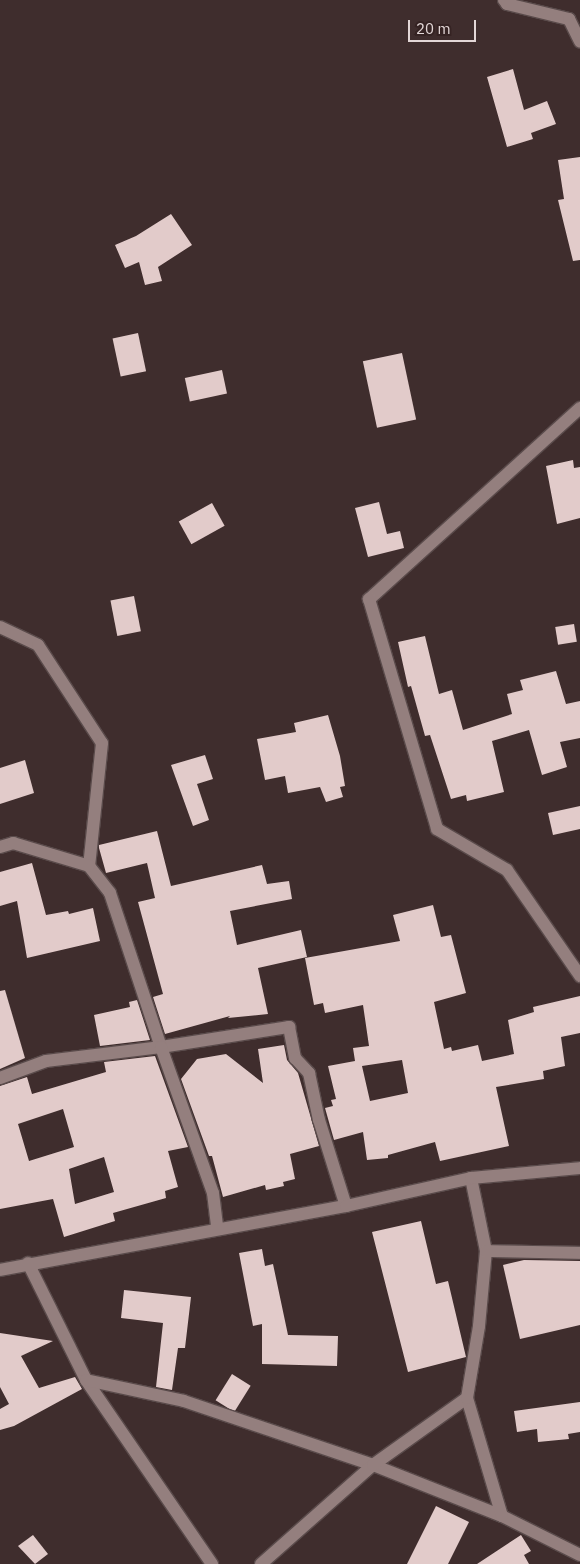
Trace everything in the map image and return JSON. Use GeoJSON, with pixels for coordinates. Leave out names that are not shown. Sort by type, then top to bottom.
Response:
{"type":"FeatureCollection","features":[{"type":"Feature","properties":{"kind":"street"},"geometry":{"type":"LineString","coordinates":[[504,0],[507,4],[568,19],[580,42]]}},
{"type":"Feature","properties":{"kind":"street"},"geometry":{"type":"LineString","coordinates":[[580,408],[369,599],[437,828],[507,870],[580,976]]}},
{"type":"Feature","properties":{"kind":"street"},"geometry":{"type":"LineString","coordinates":[[0,627],[38,645],[102,743],[89,866]]}},
{"type":"Feature","properties":{"kind":"street"},"geometry":{"type":"LineString","coordinates":[[0,847],[13,843],[89,866],[110,892],[212,1193],[217,1228]]}},
{"type":"Feature","properties":{"kind":"street"},"geometry":{"type":"LineString","coordinates":[[0,1078],[46,1061],[161,1047],[289,1027],[295,1058],[308,1072],[319,1120],[346,1206]]}},
{"type":"Feature","properties":{"kind":"street"},"geometry":{"type":"LineString","coordinates":[[0,1270],[28,1262],[346,1206],[471,1178],[580,1168]]}},
{"type":"Feature","properties":{"kind":"street"},"geometry":{"type":"LineString","coordinates":[[471,1178],[486,1250],[479,1326],[467,1398],[502,1516]]}},
{"type":"Feature","properties":{"kind":"street"},"geometry":{"type":"LineString","coordinates":[[486,1250],[580,1253]]}},
{"type":"Feature","properties":{"kind":"street"},"geometry":{"type":"LineString","coordinates":[[28,1262],[86,1380],[212,1564]]}},
{"type":"Feature","properties":{"kind":"street"},"geometry":{"type":"LineString","coordinates":[[86,1380],[184,1401],[373,1464],[502,1516],[580,1555]]}},
{"type":"Feature","properties":{"kind":"street"},"geometry":{"type":"LineString","coordinates":[[261,1564],[373,1464],[467,1398]]}},
{"type":"Feature","properties":{"kind":"building"},"geometry":{"type":"Polygon","coordinates":[[[513,69],[524,110],[547,101],[556,124],[531,133],[533,139],[507,147],[487,77],[513,69]]]}},
{"type":"Feature","properties":{"kind":"building"},"geometry":{"type":"Polygon","coordinates":[[[580,157],[580,260],[573,261],[558,200],[564,199],[558,160],[580,157]]]}},
{"type":"Feature","properties":{"kind":"building"},"geometry":{"type":"Polygon","coordinates":[[[171,214],[192,245],[158,267],[162,281],[145,285],[139,262],[125,268],[115,245],[136,236],[171,214]]]}},
{"type":"Feature","properties":{"kind":"building"},"geometry":{"type":"Polygon","coordinates":[[[138,333],[146,371],[121,377],[113,338],[138,333]]]}},
{"type":"Feature","properties":{"kind":"building"},"geometry":{"type":"Polygon","coordinates":[[[402,353],[416,420],[377,428],[363,361],[402,353]]]}},
{"type":"Feature","properties":{"kind":"building"},"geometry":{"type":"Polygon","coordinates":[[[222,370],[227,393],[190,401],[185,378],[222,370]]]}},
{"type":"Feature","properties":{"kind":"building"},"geometry":{"type":"Polygon","coordinates":[[[573,460],[574,468],[580,467],[580,518],[557,524],[546,466],[573,460]]]}},
{"type":"Feature","properties":{"kind":"building"},"geometry":{"type":"Polygon","coordinates":[[[379,502],[387,534],[400,531],[404,548],[368,557],[355,508],[379,502]]]}},
{"type":"Feature","properties":{"kind":"building"},"geometry":{"type":"Polygon","coordinates":[[[212,503],[225,526],[191,544],[179,521],[212,503]]]}},
{"type":"Feature","properties":{"kind":"building"},"geometry":{"type":"Polygon","coordinates":[[[134,596],[141,631],[117,636],[110,601],[134,596]]]}},
{"type":"Feature","properties":{"kind":"building"},"geometry":{"type":"Polygon","coordinates":[[[574,624],[577,642],[558,645],[555,627],[574,624]]]}},
{"type":"Feature","properties":{"kind":"building"},"geometry":{"type":"Polygon","coordinates":[[[425,636],[439,694],[452,690],[463,730],[512,714],[507,694],[523,690],[520,680],[556,671],[566,704],[580,701],[580,738],[560,742],[567,767],[542,775],[529,730],[492,741],[504,792],[467,801],[466,795],[451,799],[430,735],[425,736],[411,686],[408,687],[398,642],[425,636]]]}},
{"type":"Feature","properties":{"kind":"building"},"geometry":{"type":"Polygon","coordinates":[[[328,715],[340,756],[345,786],[340,787],[343,797],[326,802],[320,787],[288,793],[285,776],[265,780],[257,739],[296,732],[294,723],[328,715]]]}},
{"type":"Feature","properties":{"kind":"building"},"geometry":{"type":"Polygon","coordinates":[[[205,755],[213,779],[197,784],[209,820],[193,826],[171,765],[205,755]]]}},
{"type":"Feature","properties":{"kind":"building"},"geometry":{"type":"Polygon","coordinates":[[[25,760],[34,793],[0,804],[0,768],[25,760]]]}},
{"type":"Feature","properties":{"kind":"building"},"geometry":{"type":"Polygon","coordinates":[[[580,806],[580,829],[553,835],[548,813],[580,806]]]}},
{"type":"Feature","properties":{"kind":"building"},"geometry":{"type":"Polygon","coordinates":[[[157,831],[171,886],[262,865],[267,884],[289,881],[292,899],[230,911],[237,945],[301,930],[307,957],[258,968],[268,1014],[228,1018],[230,1016],[165,1034],[153,997],[163,994],[138,902],[155,898],[147,863],[106,873],[99,848],[99,845],[157,831]]]}},
{"type":"Feature","properties":{"kind":"building"},"geometry":{"type":"Polygon","coordinates":[[[32,863],[46,915],[68,911],[69,914],[93,908],[100,941],[27,958],[17,901],[0,906],[0,872],[32,863]]]}},
{"type":"Feature","properties":{"kind":"building"},"geometry":{"type":"Polygon","coordinates":[[[433,905],[441,937],[451,935],[466,993],[434,1002],[444,1049],[451,1047],[452,1051],[478,1045],[482,1061],[514,1054],[508,1020],[534,1012],[533,1007],[580,996],[580,1033],[561,1037],[565,1066],[543,1071],[544,1079],[496,1087],[509,1146],[440,1161],[435,1142],[388,1155],[388,1158],[367,1160],[363,1132],[334,1140],[325,1108],[333,1106],[331,1100],[336,1099],[328,1066],[355,1061],[353,1048],[369,1046],[363,1005],[325,1013],[323,1003],[314,1005],[305,958],[400,941],[393,915],[433,905]],[[402,1060],[362,1066],[370,1101],[408,1093],[402,1060]]]}},
{"type":"Feature","properties":{"kind":"building"},"geometry":{"type":"Polygon","coordinates":[[[5,990],[25,1058],[0,1069],[0,991],[5,990]]]}},
{"type":"Feature","properties":{"kind":"building"},"geometry":{"type":"Polygon","coordinates":[[[137,1000],[150,1040],[100,1046],[94,1015],[130,1007],[129,1002],[137,1000]]]}},
{"type":"Feature","properties":{"kind":"building"},"geometry":{"type":"Polygon","coordinates":[[[284,1045],[287,1060],[298,1073],[319,1146],[290,1154],[295,1179],[283,1182],[284,1186],[266,1190],[265,1185],[223,1197],[212,1156],[209,1156],[181,1079],[197,1059],[226,1054],[263,1083],[258,1049],[284,1045]]]}},
{"type":"Feature","properties":{"kind":"building"},"geometry":{"type":"Polygon","coordinates":[[[155,1056],[188,1147],[168,1151],[178,1187],[165,1191],[166,1198],[113,1213],[115,1221],[64,1237],[53,1199],[0,1209],[0,1086],[27,1077],[32,1094],[106,1072],[104,1062],[155,1056]],[[63,1109],[18,1124],[29,1161],[74,1147],[63,1109]],[[104,1157],[69,1169],[75,1204],[114,1192],[104,1157]]]}},
{"type":"Feature","properties":{"kind":"building"},"geometry":{"type":"Polygon","coordinates":[[[421,1221],[436,1284],[448,1281],[466,1357],[408,1372],[372,1232],[421,1221]]]}},
{"type":"Feature","properties":{"kind":"building"},"geometry":{"type":"Polygon","coordinates":[[[262,1249],[265,1266],[273,1264],[288,1335],[338,1336],[337,1366],[262,1364],[262,1324],[253,1326],[239,1253],[262,1249]]]}},
{"type":"Feature","properties":{"kind":"building"},"geometry":{"type":"Polygon","coordinates":[[[524,1260],[580,1261],[580,1325],[520,1339],[503,1265],[524,1260]]]}},
{"type":"Feature","properties":{"kind":"building"},"geometry":{"type":"Polygon","coordinates":[[[124,1290],[191,1297],[185,1348],[178,1348],[172,1390],[156,1387],[163,1323],[121,1318],[124,1290]]]}},
{"type":"Feature","properties":{"kind":"building"},"geometry":{"type":"Polygon","coordinates":[[[0,1333],[53,1341],[21,1356],[39,1388],[75,1377],[82,1389],[14,1426],[0,1430],[0,1409],[9,1404],[0,1387],[0,1333]]]}},
{"type":"Feature","properties":{"kind":"building"},"geometry":{"type":"Polygon","coordinates":[[[232,1374],[251,1386],[234,1412],[216,1400],[232,1374]]]}},
{"type":"Feature","properties":{"kind":"building"},"geometry":{"type":"Polygon","coordinates":[[[580,1402],[580,1432],[568,1434],[569,1439],[538,1442],[537,1429],[517,1432],[514,1411],[580,1402]]]}},
{"type":"Feature","properties":{"kind":"building"},"geometry":{"type":"Polygon","coordinates":[[[436,1506],[469,1522],[448,1564],[407,1564],[436,1506]]]}},
{"type":"Feature","properties":{"kind":"building"},"geometry":{"type":"Polygon","coordinates":[[[33,1535],[48,1554],[35,1564],[18,1546],[33,1535]]]}},
{"type":"Feature","properties":{"kind":"building"},"geometry":{"type":"Polygon","coordinates":[[[521,1535],[531,1551],[524,1555],[529,1564],[477,1564],[521,1535]]]}}]}
